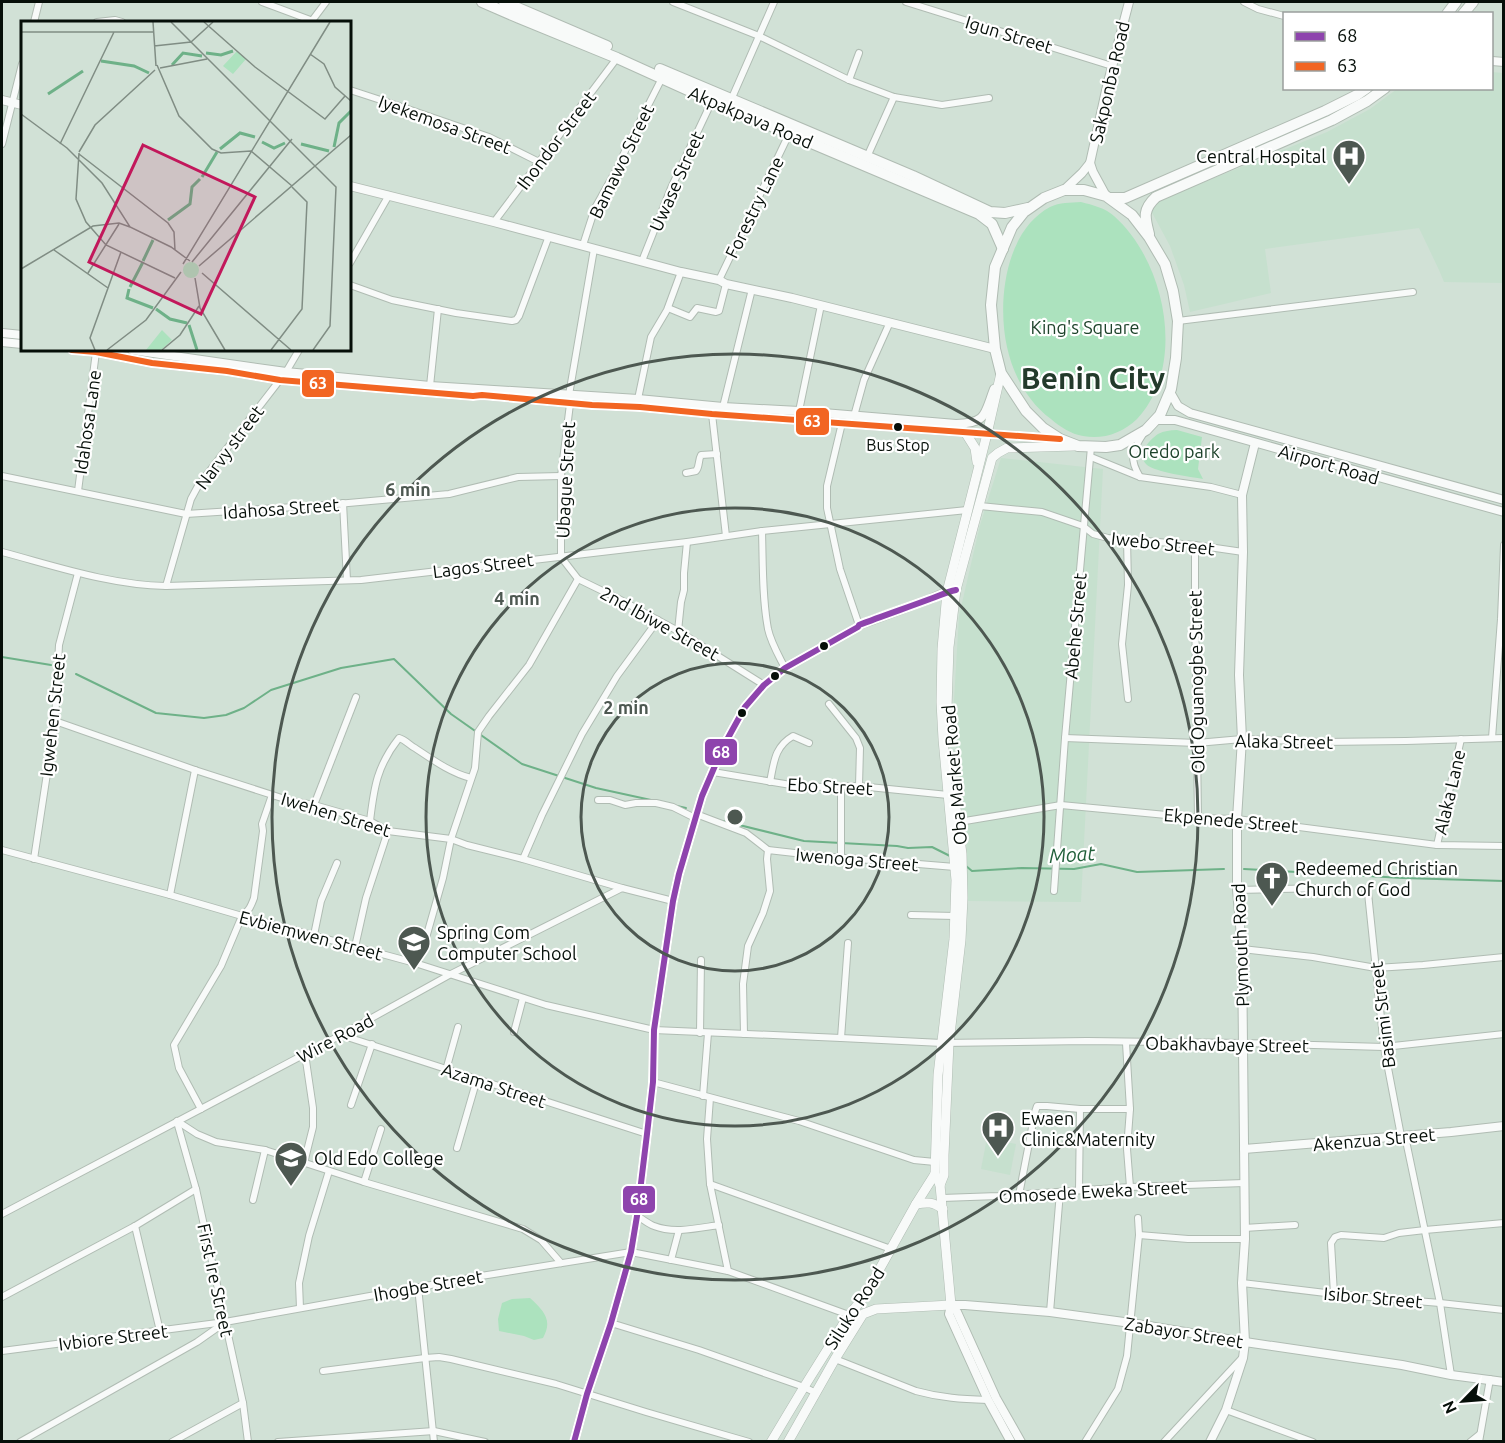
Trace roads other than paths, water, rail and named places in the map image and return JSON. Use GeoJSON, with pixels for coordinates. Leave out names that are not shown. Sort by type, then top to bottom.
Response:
{"type":"FeatureCollection","features":[{"type":"Feature","properties":{"kind":"highway","name":"Akpakpava Road"},"geometry":{"type":"LineString","coordinates":[[483,2],[521,10],[913,176],[990,212],[1005,213],[1031,207]]}},
{"type":"Feature","properties":{"kind":"highway","name":"Akpakpava Road"},"geometry":{"type":"LineString","coordinates":[[504,2],[617,58],[712,101],[980,214],[992,224],[1003,249]]}},
{"type":"Feature","properties":{"kind":"highway"},"geometry":{"type":"LineString","coordinates":[[1108,197],[1132,216],[1149,237],[1165,264],[1178,321],[1176,358],[1170,392],[1160,415],[1146,430],[1120,445],[1091,452],[1060,439],[1043,428],[1026,411],[1000,377],[990,304],[995,267],[1012,227],[1031,207],[1044,198],[1064,190],[1084,190],[1108,197],[1125,198],[1325,111],[1364,90]]}},
{"type":"Feature","properties":{"kind":"highway"},"geometry":{"type":"LineString","coordinates":[[1149,237],[1145,211],[1156,197],[1332,120],[1382,90]]}},
{"type":"Feature","properties":{"kind":"main road","name":"Oba Market Road"},"geometry":{"type":"LineString","coordinates":[[940,1185],[944,1175],[946,1043],[956,880],[941,702],[942,649],[967,510],[1000,377]]}},
{"type":"Feature","properties":{"kind":"main road"},"geometry":{"type":"LineString","coordinates":[[964,432],[975,448],[978,468]]}},
{"type":"Feature","properties":{"kind":"main road","name":"Oba Market Road"},"geometry":{"type":"LineString","coordinates":[[935,1174],[938,1075],[946,1043],[961,940],[963,880],[947,700],[952,591],[980,506],[992,458],[1007,448],[1078,446]]}},
{"type":"Feature","properties":{"kind":"main road"},"geometry":{"type":"LineString","coordinates":[[935,1174],[942,1198],[951,1305]]}},
{"type":"Feature","properties":{"kind":"main road","name":"Siluko Road"},"geometry":{"type":"LineString","coordinates":[[771,1442],[849,1315],[864,1297],[916,1203],[935,1174]]}},
{"type":"Feature","properties":{"kind":"main road"},"geometry":{"type":"LineString","coordinates":[[916,1203],[934,1203],[943,1209]]}},
{"type":"Feature","properties":{"kind":"main road","name":"Zabayor Street"},"geometry":{"type":"LineString","coordinates":[[863,1314],[876,1309],[951,1305]]}},
{"type":"Feature","properties":{"kind":"main road","name":"Siluko Road"},"geometry":{"type":"LineString","coordinates":[[788,1442],[863,1314]]}},
{"type":"Feature","properties":{"kind":"street"},"geometry":{"type":"LineString","coordinates":[[34,21],[39,2]]}},
{"type":"Feature","properties":{"kind":"street"},"geometry":{"type":"LineString","coordinates":[[262,2],[310,21]]}},
{"type":"Feature","properties":{"kind":"street"},"geometry":{"type":"LineString","coordinates":[[313,21],[326,2]]}},
{"type":"Feature","properties":{"kind":"street"},"geometry":{"type":"LineString","coordinates":[[673,2],[759,36],[849,80],[894,97],[942,105],[989,98]]}},
{"type":"Feature","properties":{"kind":"street"},"geometry":{"type":"LineString","coordinates":[[731,100],[774,2]]}},
{"type":"Feature","properties":{"kind":"street","name":"Igun Street"},"geometry":{"type":"LineString","coordinates":[[906,2],[1112,66]]}},
{"type":"Feature","properties":{"kind":"street","name":"Sakponba Road"},"geometry":{"type":"LineString","coordinates":[[1064,190],[1090,163],[1129,2]]}},
{"type":"Feature","properties":{"kind":"street"},"geometry":{"type":"LineString","coordinates":[[1244,2],[1258,9],[1283,16]]}},
{"type":"Feature","properties":{"kind":"street"},"geometry":{"type":"LineString","coordinates":[[849,80],[859,53]]}},
{"type":"Feature","properties":{"kind":"street","name":"Ihondor Street"},"geometry":{"type":"LineString","coordinates":[[494,222],[617,58]]}},
{"type":"Feature","properties":{"kind":"street"},"geometry":{"type":"LineString","coordinates":[[2,144],[21,68]]}},
{"type":"Feature","properties":{"kind":"street","name":"Bamawo Street"},"geometry":{"type":"LineString","coordinates":[[583,245],[595,208],[663,78]]}},
{"type":"Feature","properties":{"kind":"street","name":"Iyekemosa Street"},"geometry":{"type":"LineString","coordinates":[[351,90],[489,137],[539,162]]}},
{"type":"Feature","properties":{"kind":"street"},"geometry":{"type":"LineString","coordinates":[[867,158],[894,97]]}},
{"type":"Feature","properties":{"kind":"street"},"geometry":{"type":"LineString","coordinates":[[2,100],[21,105]]}},
{"type":"Feature","properties":{"kind":"street","name":"Uwase Street"},"geometry":{"type":"LineString","coordinates":[[642,261],[671,188],[712,101]]}},
{"type":"Feature","properties":{"kind":"street","name":"Forestry Lane"},"geometry":{"type":"LineString","coordinates":[[668,308],[690,317],[697,308],[719,311],[722,282],[789,134]]}},
{"type":"Feature","properties":{"kind":"street","name":"Sakponba Road"},"geometry":{"type":"LineString","coordinates":[[1090,163],[1108,197]]}},
{"type":"Feature","properties":{"kind":"street"},"geometry":{"type":"LineString","coordinates":[[351,186],[681,272],[995,349]]}},
{"type":"Feature","properties":{"kind":"street"},"geometry":{"type":"LineString","coordinates":[[351,261],[389,195]]}},
{"type":"Feature","properties":{"kind":"street"},"geometry":{"type":"LineString","coordinates":[[351,285],[392,300],[512,321],[516,320],[549,236]]}},
{"type":"Feature","properties":{"kind":"street","name":"Ubague Street"},"geometry":{"type":"LineString","coordinates":[[561,556],[561,476],[569,399],[594,249]]}},
{"type":"Feature","properties":{"kind":"street"},"geometry":{"type":"LineString","coordinates":[[638,399],[651,338],[668,308],[681,272]]}},
{"type":"Feature","properties":{"kind":"street"},"geometry":{"type":"LineString","coordinates":[[723,407],[752,289]]}},
{"type":"Feature","properties":{"kind":"street"},"geometry":{"type":"LineString","coordinates":[[1178,321],[1413,292]]}},
{"type":"Feature","properties":{"kind":"street"},"geometry":{"type":"LineString","coordinates":[[799,411],[821,305]]}},
{"type":"Feature","properties":{"kind":"street"},"geometry":{"type":"LineString","coordinates":[[430,386],[438,309]]}},
{"type":"Feature","properties":{"kind":"street"},"geometry":{"type":"LineString","coordinates":[[854,416],[864,380],[890,322]]}},
{"type":"Feature","properties":{"kind":"street"},"geometry":{"type":"LineString","coordinates":[[2,333],[21,335]]}},
{"type":"Feature","properties":{"kind":"street"},"geometry":{"type":"LineString","coordinates":[[2,342],[21,344]]}},
{"type":"Feature","properties":{"kind":"street"},"geometry":{"type":"LineString","coordinates":[[84,351],[152,363],[227,371],[280,380],[404,392],[569,399],[638,399],[956,424],[976,422],[983,417],[1000,377]]}},
{"type":"Feature","properties":{"kind":"street"},"geometry":{"type":"LineString","coordinates":[[142,351],[286,372],[640,408],[1060,439]]}},
{"type":"Feature","properties":{"kind":"street","name":"Narvy street"},"geometry":{"type":"LineString","coordinates":[[166,586],[186,514],[198,486],[286,372],[298,351]]}},
{"type":"Feature","properties":{"kind":"street","name":"Idahosa Lane"},"geometry":{"type":"LineString","coordinates":[[78,491],[96,352]]}},
{"type":"Feature","properties":{"kind":"street","name":"Airport Road"},"geometry":{"type":"LineString","coordinates":[[1170,392],[1178,406],[1190,413],[1503,500]]}},
{"type":"Feature","properties":{"kind":"street"},"geometry":{"type":"LineString","coordinates":[[712,414],[726,536]]}},
{"type":"Feature","properties":{"kind":"street","name":"Airport Road"},"geometry":{"type":"LineString","coordinates":[[1155,420],[1175,420],[1503,512]]}},
{"type":"Feature","properties":{"kind":"street"},"geometry":{"type":"LineString","coordinates":[[842,423],[827,486],[827,508],[840,569],[859,626]]}},
{"type":"Feature","properties":{"kind":"street"},"geometry":{"type":"LineString","coordinates":[[1140,477],[1132,458],[1135,447],[1146,430]]}},
{"type":"Feature","properties":{"kind":"street","name":"Plymouth Road"},"geometry":{"type":"LineString","coordinates":[[1210,1442],[1226,1410],[1243,1358],[1245,1342],[1242,1282],[1245,1239],[1242,949],[1237,890],[1237,819],[1242,739],[1239,675],[1243,552],[1242,495],[1255,443]]}},
{"type":"Feature","properties":{"kind":"street"},"geometry":{"type":"LineString","coordinates":[[1091,452],[1140,477],[1211,487],[1242,495]]}},
{"type":"Feature","properties":{"kind":"street","name":"Abehe Street"},"geometry":{"type":"LineString","coordinates":[[1054,891],[1065,738],[1091,452]]}},
{"type":"Feature","properties":{"kind":"street"},"geometry":{"type":"LineString","coordinates":[[686,472],[696,471],[699,468],[701,455],[717,454]]}},
{"type":"Feature","properties":{"kind":"street","name":"Idahosa Street"},"geometry":{"type":"LineString","coordinates":[[2,476],[186,514],[449,494],[518,477],[561,476]]}},
{"type":"Feature","properties":{"kind":"street"},"geometry":{"type":"LineString","coordinates":[[343,503],[347,580]]}},
{"type":"Feature","properties":{"kind":"street","name":"Iwebo Street"},"geometry":{"type":"LineString","coordinates":[[980,506],[1042,512],[1083,526],[1094,534],[1108,538],[1195,545],[1243,552]]}},
{"type":"Feature","properties":{"kind":"street","name":"Lagos Street"},"geometry":{"type":"LineString","coordinates":[[2,552],[78,573],[145,586],[347,580],[687,542],[762,531],[967,510]]}},
{"type":"Feature","properties":{"kind":"street"},"geometry":{"type":"LineString","coordinates":[[762,531],[763,581],[768,629],[785,668]]}},
{"type":"Feature","properties":{"kind":"street"},"geometry":{"type":"LineString","coordinates":[[1127,539],[1128,585],[1122,644],[1128,699]]}},
{"type":"Feature","properties":{"kind":"street"},"geometry":{"type":"LineString","coordinates":[[678,631],[684,590],[687,542]]}},
{"type":"Feature","properties":{"kind":"street","name":"Old Oguanogbe Street"},"geometry":{"type":"LineString","coordinates":[[1195,545],[1198,818]]}},
{"type":"Feature","properties":{"kind":"street"},"geometry":{"type":"LineString","coordinates":[[1492,738],[1502,619],[1503,545]]}},
{"type":"Feature","properties":{"kind":"street","name":"2nd Ibiwe Street"},"geometry":{"type":"LineString","coordinates":[[561,556],[578,579],[678,631],[764,685]]}},
{"type":"Feature","properties":{"kind":"street","name":"Igwehen Street"},"geometry":{"type":"LineString","coordinates":[[34,859],[54,721],[59,645],[78,573]]}},
{"type":"Feature","properties":{"kind":"street"},"geometry":{"type":"LineString","coordinates":[[415,963],[426,938],[451,839],[475,768],[478,732],[529,665],[578,579]]}},
{"type":"Feature","properties":{"kind":"street"},"geometry":{"type":"LineString","coordinates":[[574,1442],[631,1252],[647,1134],[654,1030],[673,901],[702,796],[723,747],[745,707],[764,685],[785,668],[859,626],[952,591]]}},
{"type":"Feature","properties":{"kind":"street"},"geometry":{"type":"LineString","coordinates":[[523,859],[582,734],[617,675],[658,620]]}},
{"type":"Feature","properties":{"kind":"street"},"geometry":{"type":"LineString","coordinates":[[314,805],[357,697]]}},
{"type":"Feature","properties":{"kind":"street"},"geometry":{"type":"LineString","coordinates":[[829,704],[859,743],[859,786]]}},
{"type":"Feature","properties":{"kind":"street","name":"Iwehen Street"},"geometry":{"type":"LineString","coordinates":[[54,721],[272,795],[370,821],[388,831],[451,839],[622,888]]}},
{"type":"Feature","properties":{"kind":"street"},"geometry":{"type":"LineString","coordinates":[[770,782],[776,753],[786,740],[793,736],[809,743]]}},
{"type":"Feature","properties":{"kind":"street"},"geometry":{"type":"LineString","coordinates":[[370,821],[375,784],[388,752],[399,738],[458,774],[471,778]]}},
{"type":"Feature","properties":{"kind":"street","name":"Alaka Street"},"geometry":{"type":"LineString","coordinates":[[1065,738],[1197,743],[1242,739],[1322,742],[1503,738]]}},
{"type":"Feature","properties":{"kind":"street","name":"Alaka Lane"},"geometry":{"type":"LineString","coordinates":[[1437,845],[1461,739]]}},
{"type":"Feature","properties":{"kind":"street"},"geometry":{"type":"LineString","coordinates":[[170,895],[195,770]]}},
{"type":"Feature","properties":{"kind":"street","name":"Ebo Street"},"geometry":{"type":"LineString","coordinates":[[713,772],[797,786],[859,786],[948,795]]}},
{"type":"Feature","properties":{"kind":"street"},"geometry":{"type":"LineString","coordinates":[[841,786],[841,858]]}},
{"type":"Feature","properties":{"kind":"street"},"geometry":{"type":"LineString","coordinates":[[201,1109],[179,1068],[174,1045],[221,966],[242,916],[249,910],[254,898],[262,824],[272,795]]}},
{"type":"Feature","properties":{"kind":"street"},"geometry":{"type":"LineString","coordinates":[[598,800],[610,800],[625,805],[656,803],[673,807],[747,833],[768,850],[770,891],[748,946],[743,984],[744,1034]]}},
{"type":"Feature","properties":{"kind":"street","name":"Ekpenede Street"},"geometry":{"type":"LineString","coordinates":[[959,822],[1061,805],[1198,818],[1237,819],[1437,845],[1503,846]]}},
{"type":"Feature","properties":{"kind":"street"},"geometry":{"type":"LineString","coordinates":[[355,947],[366,898],[388,831]]}},
{"type":"Feature","properties":{"kind":"street","name":"Evbiemwen Street"},"geometry":{"type":"LineString","coordinates":[[2,850],[415,963],[546,1005],[654,1030]]}},
{"type":"Feature","properties":{"kind":"street","name":"Iwenoga Street"},"geometry":{"type":"LineString","coordinates":[[768,850],[955,867]]}},
{"type":"Feature","properties":{"kind":"street"},"geometry":{"type":"LineString","coordinates":[[314,935],[321,901],[337,863]]}},
{"type":"Feature","properties":{"kind":"street"},"geometry":{"type":"LineString","coordinates":[[622,888],[673,901]]}},
{"type":"Feature","properties":{"kind":"street","name":"Wire Road"},"geometry":{"type":"LineString","coordinates":[[2,1214],[341,1035],[451,974],[622,888]]}},
{"type":"Feature","properties":{"kind":"street"},"geometry":{"type":"LineString","coordinates":[[1237,890],[1323,888]]}},
{"type":"Feature","properties":{"kind":"street","name":"Basimi Street"},"geometry":{"type":"LineString","coordinates":[[1368,893],[1384,1047],[1440,1303],[1451,1375]]}},
{"type":"Feature","properties":{"kind":"street"},"geometry":{"type":"LineString","coordinates":[[911,915],[955,916]]}},
{"type":"Feature","properties":{"kind":"street"},"geometry":{"type":"LineString","coordinates":[[840,1038],[848,943]]}},
{"type":"Feature","properties":{"kind":"street"},"geometry":{"type":"LineString","coordinates":[[1242,949],[1313,957],[1377,968],[1503,957]]}},
{"type":"Feature","properties":{"kind":"street"},"geometry":{"type":"LineString","coordinates":[[700,1033],[701,960]]}},
{"type":"Feature","properties":{"kind":"street"},"geometry":{"type":"LineString","coordinates":[[514,1032],[523,998]]}},
{"type":"Feature","properties":{"kind":"street"},"geometry":{"type":"LineString","coordinates":[[446,1070],[458,1027]]}},
{"type":"Feature","properties":{"kind":"street","name":"Obakhavbaye Street"},"geometry":{"type":"LineString","coordinates":[[654,1030],[946,1043],[1041,1041],[1384,1047],[1503,1034]]}},
{"type":"Feature","properties":{"kind":"street"},"geometry":{"type":"LineString","coordinates":[[708,1033],[707,1139],[710,1184],[728,1271]]}},
{"type":"Feature","properties":{"kind":"street","name":"Azama Street"},"geometry":{"type":"LineString","coordinates":[[341,1035],[647,1134]]}},
{"type":"Feature","properties":{"kind":"street"},"geometry":{"type":"LineString","coordinates":[[1126,1043],[1130,1109],[1127,1149],[1130,1187]]}},
{"type":"Feature","properties":{"kind":"street"},"geometry":{"type":"LineString","coordinates":[[351,1105],[372,1044]]}},
{"type":"Feature","properties":{"kind":"street"},"geometry":{"type":"LineString","coordinates":[[304,1163],[313,1127],[313,1108],[305,1054]]}},
{"type":"Feature","properties":{"kind":"street"},"geometry":{"type":"LineString","coordinates":[[457,1148],[477,1079]]}},
{"type":"Feature","properties":{"kind":"street"},"geometry":{"type":"LineString","coordinates":[[652,1082],[799,1121],[915,1160],[935,1162]]}},
{"type":"Feature","properties":{"kind":"street"},"geometry":{"type":"LineString","coordinates":[[1019,1195],[1037,1106],[1130,1109]]}},
{"type":"Feature","properties":{"kind":"street"},"geometry":{"type":"LineString","coordinates":[[1079,1190],[1080,1109]]}},
{"type":"Feature","properties":{"kind":"street"},"geometry":{"type":"LineString","coordinates":[[177,1121],[197,1134],[216,1142],[265,1150],[523,1229],[541,1240],[561,1263]]}},
{"type":"Feature","properties":{"kind":"street","name":"First Ire Street"},"geometry":{"type":"LineString","coordinates":[[177,1121],[196,1189],[243,1403],[248,1442]]}},
{"type":"Feature","properties":{"kind":"street","name":"Akenzua Street"},"geometry":{"type":"LineString","coordinates":[[1244,1149],[1503,1126]]}},
{"type":"Feature","properties":{"kind":"street"},"geometry":{"type":"LineString","coordinates":[[364,1182],[381,1129]]}},
{"type":"Feature","properties":{"kind":"street"},"geometry":{"type":"LineString","coordinates":[[253,1200],[265,1150]]}},
{"type":"Feature","properties":{"kind":"street"},"geometry":{"type":"LineString","coordinates":[[300,1308],[299,1283],[309,1236],[329,1171]]}},
{"type":"Feature","properties":{"kind":"street","name":"Omosede Eweka Street"},"geometry":{"type":"LineString","coordinates":[[942,1198],[1244,1183]]}},
{"type":"Feature","properties":{"kind":"street"},"geometry":{"type":"LineString","coordinates":[[710,1184],[891,1249]]}},
{"type":"Feature","properties":{"kind":"street"},"geometry":{"type":"LineString","coordinates":[[2,1297],[135,1226],[196,1189]]}},
{"type":"Feature","properties":{"kind":"street"},"geometry":{"type":"LineString","coordinates":[[1050,1312],[1060,1192]]}},
{"type":"Feature","properties":{"kind":"street"},"geometry":{"type":"LineString","coordinates":[[637,1216],[654,1226],[679,1230],[719,1225]]}},
{"type":"Feature","properties":{"kind":"street"},"geometry":{"type":"LineString","coordinates":[[1085,1442],[1118,1389],[1127,1356],[1139,1235],[1138,1218]]}},
{"type":"Feature","properties":{"kind":"street"},"geometry":{"type":"LineString","coordinates":[[1334,1294],[1331,1243],[1335,1237],[1341,1235],[1384,1238],[1400,1233],[1503,1223]]}},
{"type":"Feature","properties":{"kind":"street"},"geometry":{"type":"LineString","coordinates":[[1244,1228],[1295,1225]]}},
{"type":"Feature","properties":{"kind":"street"},"geometry":{"type":"LineString","coordinates":[[135,1226],[160,1331]]}},
{"type":"Feature","properties":{"kind":"street"},"geometry":{"type":"LineString","coordinates":[[671,1260],[679,1230]]}},
{"type":"Feature","properties":{"kind":"street"},"geometry":{"type":"LineString","coordinates":[[1139,1235],[1188,1239],[1245,1239]]}},
{"type":"Feature","properties":{"kind":"street"},"geometry":{"type":"LineString","coordinates":[[631,1252],[728,1271],[849,1315]]}},
{"type":"Feature","properties":{"kind":"street","name":"Ihogbe Street"},"geometry":{"type":"LineString","coordinates":[[225,1322],[631,1252]]}},
{"type":"Feature","properties":{"kind":"street","name":"Isibor Street"},"geometry":{"type":"LineString","coordinates":[[1242,1282],[1334,1294],[1503,1310]]}},
{"type":"Feature","properties":{"kind":"street"},"geometry":{"type":"LineString","coordinates":[[418,1287],[435,1442]]}},
{"type":"Feature","properties":{"kind":"street"},"geometry":{"type":"LineString","coordinates":[[951,1305],[949,1314],[988,1400],[1011,1442]]}},
{"type":"Feature","properties":{"kind":"street"},"geometry":{"type":"LineString","coordinates":[[951,1305],[957,1312],[996,1398],[1021,1442]]}},
{"type":"Feature","properties":{"kind":"street","name":"Zabayor Street"},"geometry":{"type":"LineString","coordinates":[[951,1305],[1050,1312],[1131,1323],[1503,1382]]}},
{"type":"Feature","properties":{"kind":"street"},"geometry":{"type":"LineString","coordinates":[[20,1442],[197,1342],[225,1322]]}},
{"type":"Feature","properties":{"kind":"street","name":"Ivbiore Street"},"geometry":{"type":"LineString","coordinates":[[2,1351],[225,1322]]}},
{"type":"Feature","properties":{"kind":"street"},"geometry":{"type":"LineString","coordinates":[[611,1323],[699,1350],[816,1393]]}},
{"type":"Feature","properties":{"kind":"street"},"geometry":{"type":"LineString","coordinates":[[323,1371],[439,1357],[556,1384],[749,1442]]}},
{"type":"Feature","properties":{"kind":"street"},"geometry":{"type":"LineString","coordinates":[[1164,1442],[1243,1358]]}},
{"type":"Feature","properties":{"kind":"street"},"geometry":{"type":"LineString","coordinates":[[835,1359],[916,1391],[946,1398],[988,1400]]}},
{"type":"Feature","properties":{"kind":"street"},"geometry":{"type":"LineString","coordinates":[[1479,1442],[1490,1379]]}},
{"type":"Feature","properties":{"kind":"street"},"geometry":{"type":"LineString","coordinates":[[172,1442],[243,1403]]}},
{"type":"Feature","properties":{"kind":"street"},"geometry":{"type":"LineString","coordinates":[[1226,1410],[1313,1442]]}},
{"type":"Feature","properties":{"kind":"street"},"geometry":{"type":"LineString","coordinates":[[278,1442],[434,1431],[485,1442]]}},
{"type":"Feature","properties":{"kind":"street"},"geometry":{"type":"LineString","coordinates":[[1470,1442],[1480,1434]]}},
{"type":"Feature","properties":{"kind":"waterway"},"geometry":{"type":"LineString","coordinates":[[2,657],[51,665]]}},
{"type":"Feature","properties":{"kind":"waterway"},"geometry":{"type":"LineString","coordinates":[[76,674],[156,713],[204,718],[226,715],[244,708],[271,690],[341,668],[394,659],[451,714],[522,764],[596,788],[651,800]]}},
{"type":"Feature","properties":{"kind":"waterway"},"geometry":{"type":"LineString","coordinates":[[677,806],[686,808]]}},
{"type":"Feature","properties":{"kind":"waterway"},"geometry":{"type":"LineString","coordinates":[[723,821],[804,841],[908,848],[932,847],[950,856]]}},
{"type":"Feature","properties":{"kind":"waterway","name":"Moat"},"geometry":{"type":"LineString","coordinates":[[966,866],[972,871],[1022,868],[1074,869],[1101,864],[1137,872],[1224,869]]}},
{"type":"Feature","properties":{"kind":"waterway","name":"Moat"},"geometry":{"type":"LineString","coordinates":[[1244,869],[1504,881]]}},
{"type":"Feature","properties":{"kind":"place","name":"Central Hospital"},"geometry":{"type":"Point","coordinates":[1349,185]}},
{"type":"Feature","properties":{"kind":"place","name":"Bus Stop"},"geometry":{"type":"Point","coordinates":[898,427]}},
{"type":"Feature","properties":{"kind":"place","name":"Redeemed Christian Church of God"},"geometry":{"type":"Point","coordinates":[1272,907]}},
{"type":"Feature","properties":{"kind":"place","name":"Spring Com Computer School"},"geometry":{"type":"Point","coordinates":[414,971]}},
{"type":"Feature","properties":{"kind":"place","name":"Ewaen Clinic&Maternity"},"geometry":{"type":"Point","coordinates":[998,1157]}},
{"type":"Feature","properties":{"kind":"place","name":"Old Edo College"},"geometry":{"type":"Point","coordinates":[291,1187]}},
{"type":"Feature","properties":{"kind":"district","name":"Benin City"},"geometry":{"type":"Point","coordinates":[1093,378]}},
{"type":"Feature","properties":{"kind":"park label","name":"King's Square"},"geometry":{"type":"Point","coordinates":[1085,327]}},
{"type":"Feature","properties":{"kind":"park label","name":"Oredo park"},"geometry":{"type":"Point","coordinates":[1174,451]}}]}
